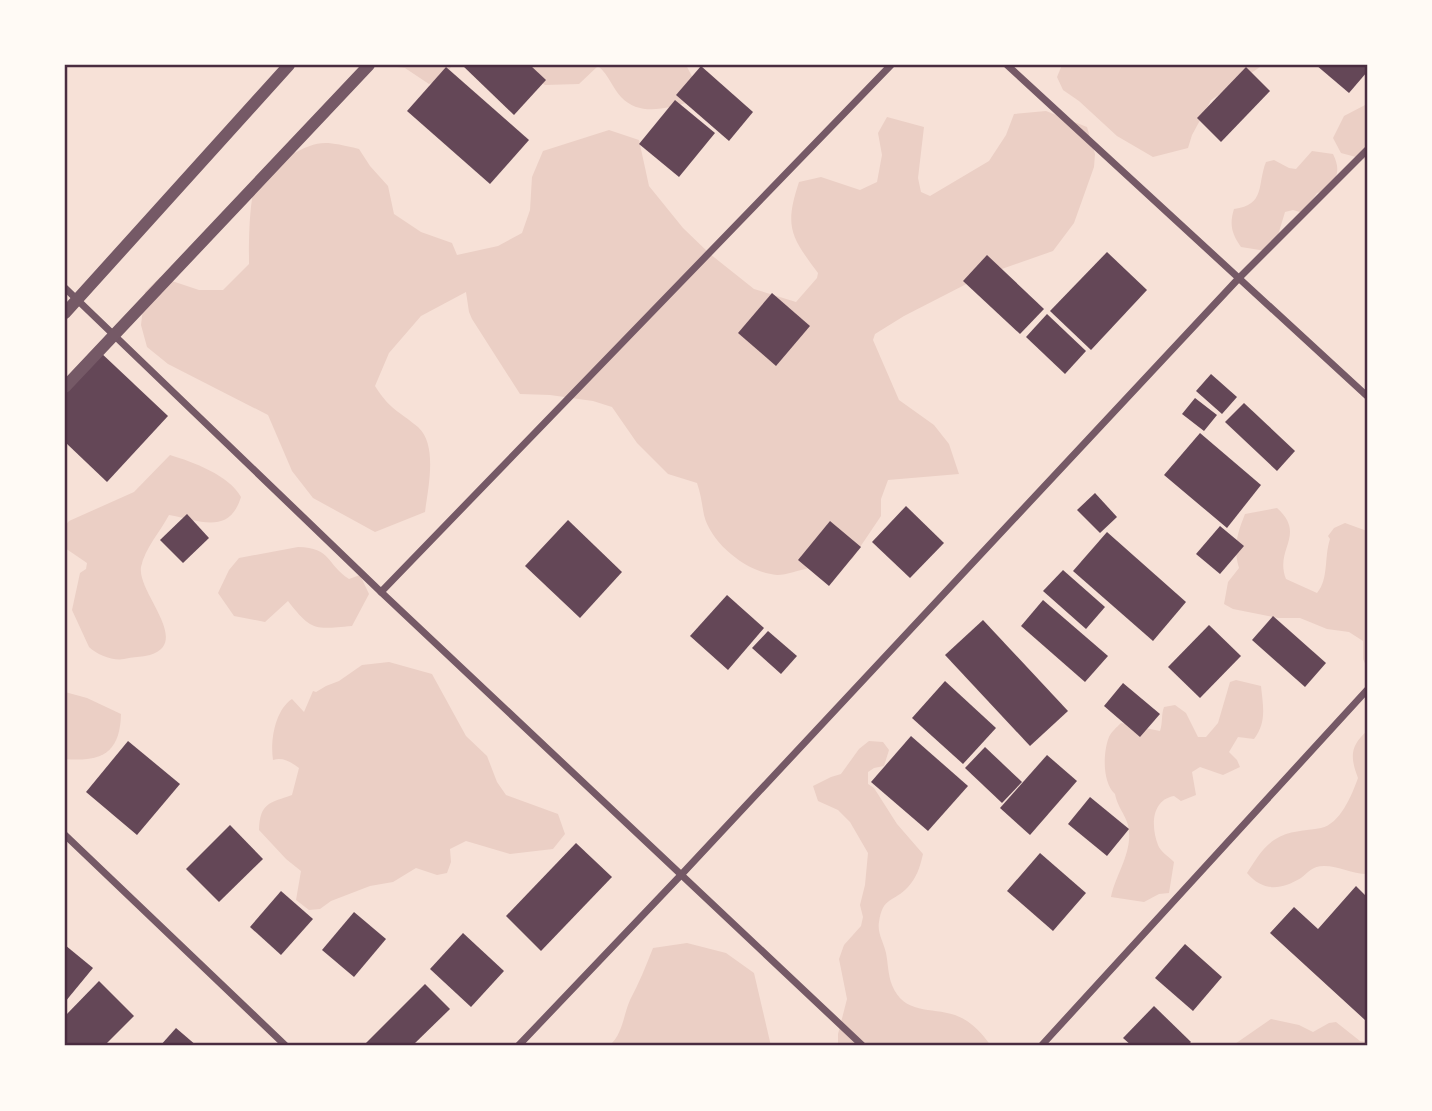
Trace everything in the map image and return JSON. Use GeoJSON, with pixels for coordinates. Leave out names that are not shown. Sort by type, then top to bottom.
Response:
{"type":"FeatureCollection","features":[{"type":"Feature","properties":{"kind":"street"},"geometry":{"type":"LineString","coordinates":[[65,313],[289,65]]}},
{"type":"Feature","properties":{"kind":"street"},"geometry":{"type":"LineString","coordinates":[[65,387],[369,65]]}},
{"type":"Feature","properties":{"kind":"street"},"geometry":{"type":"LineString","coordinates":[[381,592],[891,65]]}},
{"type":"Feature","properties":{"kind":"street"},"geometry":{"type":"LineString","coordinates":[[1007,65],[1367,397]]}},
{"type":"Feature","properties":{"kind":"street"},"geometry":{"type":"LineString","coordinates":[[517,1046],[681,875],[1239,278],[1367,150]]}},
{"type":"Feature","properties":{"kind":"street"},"geometry":{"type":"LineString","coordinates":[[65,288],[381,592],[863,1046]]}},
{"type":"Feature","properties":{"kind":"street"},"geometry":{"type":"LineString","coordinates":[[1041,1046],[1367,690]]}},
{"type":"Feature","properties":{"kind":"street"},"geometry":{"type":"LineString","coordinates":[[65,835],[286,1046]]}},
{"type":"Feature","properties":{"kind":"shaded area"},"geometry":{"type":"Polygon","coordinates":[[[381,65],[452,65],[445,77],[429,84],[405,68],[381,65]]]}},
{"type":"Feature","properties":{"kind":"shaded area"},"geometry":{"type":"Polygon","coordinates":[[[497,65],[686,65],[694,80],[690,102],[645,109],[628,103],[621,97],[598,66],[579,84],[545,85],[531,76],[497,65]]]}},
{"type":"Feature","properties":{"kind":"shaded area"},"geometry":{"type":"Polygon","coordinates":[[[1062,65],[1263,65],[1211,100],[1188,148],[1153,157],[1117,136],[1063,90],[1057,77],[1062,65]]]}},
{"type":"Feature","properties":{"kind":"shaded area"},"geometry":{"type":"Polygon","coordinates":[[[1367,104],[1367,160],[1341,153],[1333,138],[1344,116],[1367,104]]]}},
{"type":"Feature","properties":{"kind":"shaded area"},"geometry":{"type":"Polygon","coordinates":[[[1046,111],[1087,127],[1095,154],[1094,167],[1074,223],[1053,251],[982,276],[875,334],[873,340],[899,400],[934,425],[949,444],[959,474],[888,480],[881,499],[881,516],[852,559],[842,563],[777,575],[743,563],[723,546],[708,526],[697,483],[668,474],[637,443],[612,407],[593,401],[520,394],[472,319],[466,292],[421,316],[389,353],[375,386],[390,405],[424,435],[430,455],[430,467],[425,512],[375,532],[313,498],[292,471],[268,415],[168,364],[147,347],[141,325],[145,292],[160,277],[199,290],[223,290],[249,264],[250,214],[258,176],[268,166],[315,144],[329,143],[359,149],[388,186],[394,214],[421,232],[452,243],[457,255],[498,246],[522,233],[530,210],[532,177],[543,151],[609,130],[639,140],[649,186],[683,228],[710,254],[754,289],[796,302],[817,278],[818,273],[793,231],[792,210],[799,182],[821,177],[860,190],[877,182],[882,155],[878,133],[887,117],[924,127],[918,178],[921,192],[930,196],[989,161],[1006,135],[1014,114],[1046,111]]]}},
{"type":"Feature","properties":{"kind":"shaded area"},"geometry":{"type":"Polygon","coordinates":[[[1312,151],[1333,154],[1337,173],[1328,190],[1317,193],[1303,213],[1293,210],[1285,212],[1275,245],[1266,251],[1241,247],[1232,229],[1234,209],[1244,207],[1256,198],[1266,162],[1274,160],[1296,169],[1312,151]]]}},
{"type":"Feature","properties":{"kind":"shaded area"},"geometry":{"type":"Polygon","coordinates":[[[170,455],[219,476],[241,497],[236,509],[221,521],[202,522],[169,515],[149,547],[141,567],[142,578],[165,628],[166,639],[162,649],[150,655],[120,659],[105,657],[89,647],[72,610],[80,573],[86,569],[87,563],[65,548],[65,526],[69,521],[134,492],[170,455]]]}},
{"type":"Feature","properties":{"kind":"shaded area"},"geometry":{"type":"Polygon","coordinates":[[[1277,508],[1289,526],[1290,534],[1283,568],[1286,579],[1317,593],[1325,575],[1330,539],[1328,536],[1334,528],[1345,523],[1367,531],[1367,668],[1363,659],[1363,641],[1349,632],[1327,629],[1300,618],[1278,618],[1233,609],[1224,604],[1228,582],[1239,568],[1237,541],[1245,514],[1277,508]]]}},
{"type":"Feature","properties":{"kind":"shaded area"},"geometry":{"type":"Polygon","coordinates":[[[298,547],[317,550],[349,579],[360,575],[369,594],[352,626],[315,626],[303,618],[288,601],[265,622],[234,616],[218,593],[229,570],[239,558],[298,547]]]}},
{"type":"Feature","properties":{"kind":"shaded area"},"geometry":{"type":"Polygon","coordinates":[[[389,662],[432,674],[466,736],[487,756],[497,782],[506,795],[558,814],[565,834],[553,849],[510,854],[466,841],[450,849],[451,862],[447,873],[437,875],[416,868],[393,882],[370,886],[331,901],[320,909],[309,910],[296,900],[301,871],[259,830],[261,814],[267,805],[292,795],[299,768],[287,761],[273,760],[275,726],[281,710],[292,699],[304,712],[313,691],[339,681],[362,665],[389,662]]]}},
{"type":"Feature","properties":{"kind":"shaded area"},"geometry":{"type":"Polygon","coordinates":[[[1236,680],[1261,686],[1261,726],[1254,739],[1238,737],[1229,752],[1240,767],[1223,775],[1200,767],[1192,772],[1196,795],[1181,801],[1174,796],[1166,799],[1157,809],[1154,823],[1158,845],[1174,862],[1169,893],[1159,894],[1144,902],[1111,897],[1127,853],[1129,835],[1127,821],[1106,775],[1106,751],[1110,735],[1121,723],[1160,731],[1164,707],[1175,705],[1186,713],[1198,737],[1206,737],[1218,723],[1230,682],[1236,680]]]}},
{"type":"Feature","properties":{"kind":"shaded area"},"geometry":{"type":"Polygon","coordinates":[[[65,692],[87,698],[121,714],[117,738],[107,752],[89,759],[65,759],[65,692]]]}},
{"type":"Feature","properties":{"kind":"shaded area"},"geometry":{"type":"Polygon","coordinates":[[[1367,731],[1367,874],[1320,866],[1294,882],[1279,887],[1266,886],[1253,879],[1247,873],[1262,851],[1274,840],[1291,833],[1321,828],[1339,815],[1358,778],[1353,752],[1357,742],[1367,731]]]}},
{"type":"Feature","properties":{"kind":"shaded area"},"geometry":{"type":"Polygon","coordinates":[[[869,741],[883,742],[889,750],[884,766],[868,772],[868,784],[874,788],[897,824],[923,854],[918,872],[911,883],[886,904],[879,922],[892,985],[897,995],[911,1006],[955,1015],[966,1021],[980,1032],[991,1046],[838,1046],[838,1034],[847,999],[839,959],[844,945],[861,926],[863,917],[860,905],[868,853],[850,822],[838,810],[818,801],[813,786],[841,774],[859,749],[869,741]]]}},
{"type":"Feature","properties":{"kind":"shaded area"},"geometry":{"type":"Polygon","coordinates":[[[687,943],[726,953],[754,973],[771,1046],[609,1046],[620,1030],[653,948],[687,943]]]}},
{"type":"Feature","properties":{"kind":"shaded area"},"geometry":{"type":"Polygon","coordinates":[[[1271,1019],[1299,1025],[1313,1032],[1336,1022],[1360,1041],[1367,1042],[1367,1046],[1232,1046],[1271,1019]]]}},
{"type":"Feature","properties":{"kind":"building"},"geometry":{"type":"Polygon","coordinates":[[[462,65],[530,65],[546,80],[514,115],[462,65]]]}},
{"type":"Feature","properties":{"kind":"building"},"geometry":{"type":"Polygon","coordinates":[[[1316,65],[1367,65],[1367,72],[1349,93],[1316,65]]]}},
{"type":"Feature","properties":{"kind":"building"},"geometry":{"type":"Polygon","coordinates":[[[701,66],[753,112],[729,141],[676,95],[701,66]]]}},
{"type":"Feature","properties":{"kind":"building"},"geometry":{"type":"Polygon","coordinates":[[[446,67],[529,140],[490,184],[407,111],[446,67]]]}},
{"type":"Feature","properties":{"kind":"building"},"geometry":{"type":"Polygon","coordinates":[[[1246,67],[1270,91],[1221,142],[1197,118],[1246,67]]]}},
{"type":"Feature","properties":{"kind":"building"},"geometry":{"type":"Polygon","coordinates":[[[675,100],[715,133],[679,177],[639,144],[675,100]]]}},
{"type":"Feature","properties":{"kind":"building"},"geometry":{"type":"Polygon","coordinates":[[[1107,252],[1147,290],[1091,350],[1050,311],[1107,252]]]}},
{"type":"Feature","properties":{"kind":"building"},"geometry":{"type":"Polygon","coordinates":[[[987,255],[1044,309],[1020,334],[963,281],[987,255]]]}},
{"type":"Feature","properties":{"kind":"building"},"geometry":{"type":"Polygon","coordinates":[[[772,293],[810,326],[776,366],[738,333],[772,293]]]}},
{"type":"Feature","properties":{"kind":"building"},"geometry":{"type":"Polygon","coordinates":[[[1047,314],[1086,351],[1065,374],[1026,337],[1047,314]]]}},
{"type":"Feature","properties":{"kind":"building"},"geometry":{"type":"Polygon","coordinates":[[[99,351],[168,416],[107,482],[65,442],[65,388],[99,351]]]}},
{"type":"Feature","properties":{"kind":"building"},"geometry":{"type":"Polygon","coordinates":[[[1211,374],[1237,397],[1222,414],[1196,391],[1211,374]]]}},
{"type":"Feature","properties":{"kind":"building"},"geometry":{"type":"Polygon","coordinates":[[[1195,398],[1217,415],[1204,431],[1182,414],[1195,398]]]}},
{"type":"Feature","properties":{"kind":"building"},"geometry":{"type":"Polygon","coordinates":[[[1244,403],[1295,451],[1277,471],[1225,422],[1244,403]]]}},
{"type":"Feature","properties":{"kind":"building"},"geometry":{"type":"Polygon","coordinates":[[[1200,433],[1261,485],[1227,528],[1164,475],[1200,433]]]}},
{"type":"Feature","properties":{"kind":"building"},"geometry":{"type":"Polygon","coordinates":[[[1095,493],[1117,517],[1100,533],[1077,510],[1095,493]]]}},
{"type":"Feature","properties":{"kind":"building"},"geometry":{"type":"Polygon","coordinates":[[[906,506],[944,543],[910,578],[872,542],[906,506]]]}},
{"type":"Feature","properties":{"kind":"building"},"geometry":{"type":"Polygon","coordinates":[[[187,514],[209,538],[183,563],[160,540],[187,514]]]}},
{"type":"Feature","properties":{"kind":"building"},"geometry":{"type":"Polygon","coordinates":[[[568,520],[622,572],[580,618],[525,566],[568,520]]]}},
{"type":"Feature","properties":{"kind":"building"},"geometry":{"type":"Polygon","coordinates":[[[830,521],[861,547],[829,586],[798,560],[830,521]]]}},
{"type":"Feature","properties":{"kind":"building"},"geometry":{"type":"Polygon","coordinates":[[[1220,526],[1244,546],[1220,574],[1196,554],[1220,526]]]}},
{"type":"Feature","properties":{"kind":"building"},"geometry":{"type":"Polygon","coordinates":[[[1107,532],[1186,602],[1153,641],[1073,571],[1107,532]]]}},
{"type":"Feature","properties":{"kind":"building"},"geometry":{"type":"Polygon","coordinates":[[[1063,570],[1105,607],[1086,629],[1043,591],[1063,570]]]}},
{"type":"Feature","properties":{"kind":"building"},"geometry":{"type":"Polygon","coordinates":[[[727,595],[764,628],[728,670],[690,636],[727,595]]]}},
{"type":"Feature","properties":{"kind":"building"},"geometry":{"type":"Polygon","coordinates":[[[1043,600],[1108,656],[1085,682],[1021,626],[1043,600]]]}},
{"type":"Feature","properties":{"kind":"building"},"geometry":{"type":"Polygon","coordinates":[[[1273,616],[1326,663],[1305,687],[1252,640],[1273,616]]]}},
{"type":"Feature","properties":{"kind":"building"},"geometry":{"type":"Polygon","coordinates":[[[983,620],[1068,711],[1030,746],[945,655],[983,620]]]}},
{"type":"Feature","properties":{"kind":"building"},"geometry":{"type":"Polygon","coordinates":[[[1209,625],[1241,656],[1200,698],[1168,667],[1209,625]]]}},
{"type":"Feature","properties":{"kind":"building"},"geometry":{"type":"Polygon","coordinates":[[[768,631],[797,656],[781,674],[752,648],[768,631]]]}},
{"type":"Feature","properties":{"kind":"building"},"geometry":{"type":"Polygon","coordinates":[[[945,681],[996,728],[963,764],[912,718],[945,681]]]}},
{"type":"Feature","properties":{"kind":"building"},"geometry":{"type":"Polygon","coordinates":[[[1123,683],[1160,714],[1140,737],[1104,706],[1123,683]]]}},
{"type":"Feature","properties":{"kind":"building"},"geometry":{"type":"Polygon","coordinates":[[[911,736],[968,786],[928,831],[871,782],[911,736]]]}},
{"type":"Feature","properties":{"kind":"building"},"geometry":{"type":"Polygon","coordinates":[[[128,741],[180,784],[137,835],[86,792],[128,741]]]}},
{"type":"Feature","properties":{"kind":"building"},"geometry":{"type":"Polygon","coordinates":[[[985,747],[1022,782],[1002,803],[965,768],[985,747]]]}},
{"type":"Feature","properties":{"kind":"building"},"geometry":{"type":"Polygon","coordinates":[[[1047,755],[1077,781],[1030,835],[1000,808],[1047,755]]]}},
{"type":"Feature","properties":{"kind":"building"},"geometry":{"type":"Polygon","coordinates":[[[1090,797],[1129,829],[1107,856],[1068,824],[1090,797]]]}},
{"type":"Feature","properties":{"kind":"building"},"geometry":{"type":"Polygon","coordinates":[[[230,825],[263,859],[219,902],[186,869],[230,825]]]}},
{"type":"Feature","properties":{"kind":"building"},"geometry":{"type":"Polygon","coordinates":[[[576,843],[612,877],[541,951],[506,916],[576,843]]]}},
{"type":"Feature","properties":{"kind":"building"},"geometry":{"type":"Polygon","coordinates":[[[1040,853],[1086,893],[1053,931],[1007,891],[1040,853]]]}},
{"type":"Feature","properties":{"kind":"building"},"geometry":{"type":"Polygon","coordinates":[[[1356,886],[1367,897],[1365,1020],[1270,933],[1294,907],[1318,929],[1356,886]]]}},
{"type":"Feature","properties":{"kind":"building"},"geometry":{"type":"Polygon","coordinates":[[[281,891],[313,919],[281,955],[250,927],[281,891]]]}},
{"type":"Feature","properties":{"kind":"building"},"geometry":{"type":"Polygon","coordinates":[[[354,912],[386,939],[354,977],[322,950],[354,912]]]}},
{"type":"Feature","properties":{"kind":"building"},"geometry":{"type":"Polygon","coordinates":[[[463,933],[504,971],[471,1007],[430,969],[463,933]]]}},
{"type":"Feature","properties":{"kind":"building"},"geometry":{"type":"Polygon","coordinates":[[[1185,944],[1222,977],[1193,1011],[1155,978],[1185,944]]]}},
{"type":"Feature","properties":{"kind":"building"},"geometry":{"type":"Polygon","coordinates":[[[65,945],[93,968],[65,1002],[65,945]]]}},
{"type":"Feature","properties":{"kind":"building"},"geometry":{"type":"Polygon","coordinates":[[[99,981],[134,1016],[104,1046],[65,1046],[65,1016],[99,981]]]}},
{"type":"Feature","properties":{"kind":"building"},"geometry":{"type":"Polygon","coordinates":[[[425,984],[450,1009],[412,1046],[363,1046],[425,984]]]}},
{"type":"Feature","properties":{"kind":"building"},"geometry":{"type":"Polygon","coordinates":[[[1154,1006],[1191,1042],[1187,1046],[1132,1046],[1123,1038],[1154,1006]]]}},
{"type":"Feature","properties":{"kind":"building"},"geometry":{"type":"Polygon","coordinates":[[[176,1028],[197,1046],[160,1046],[176,1028]]]}}]}
